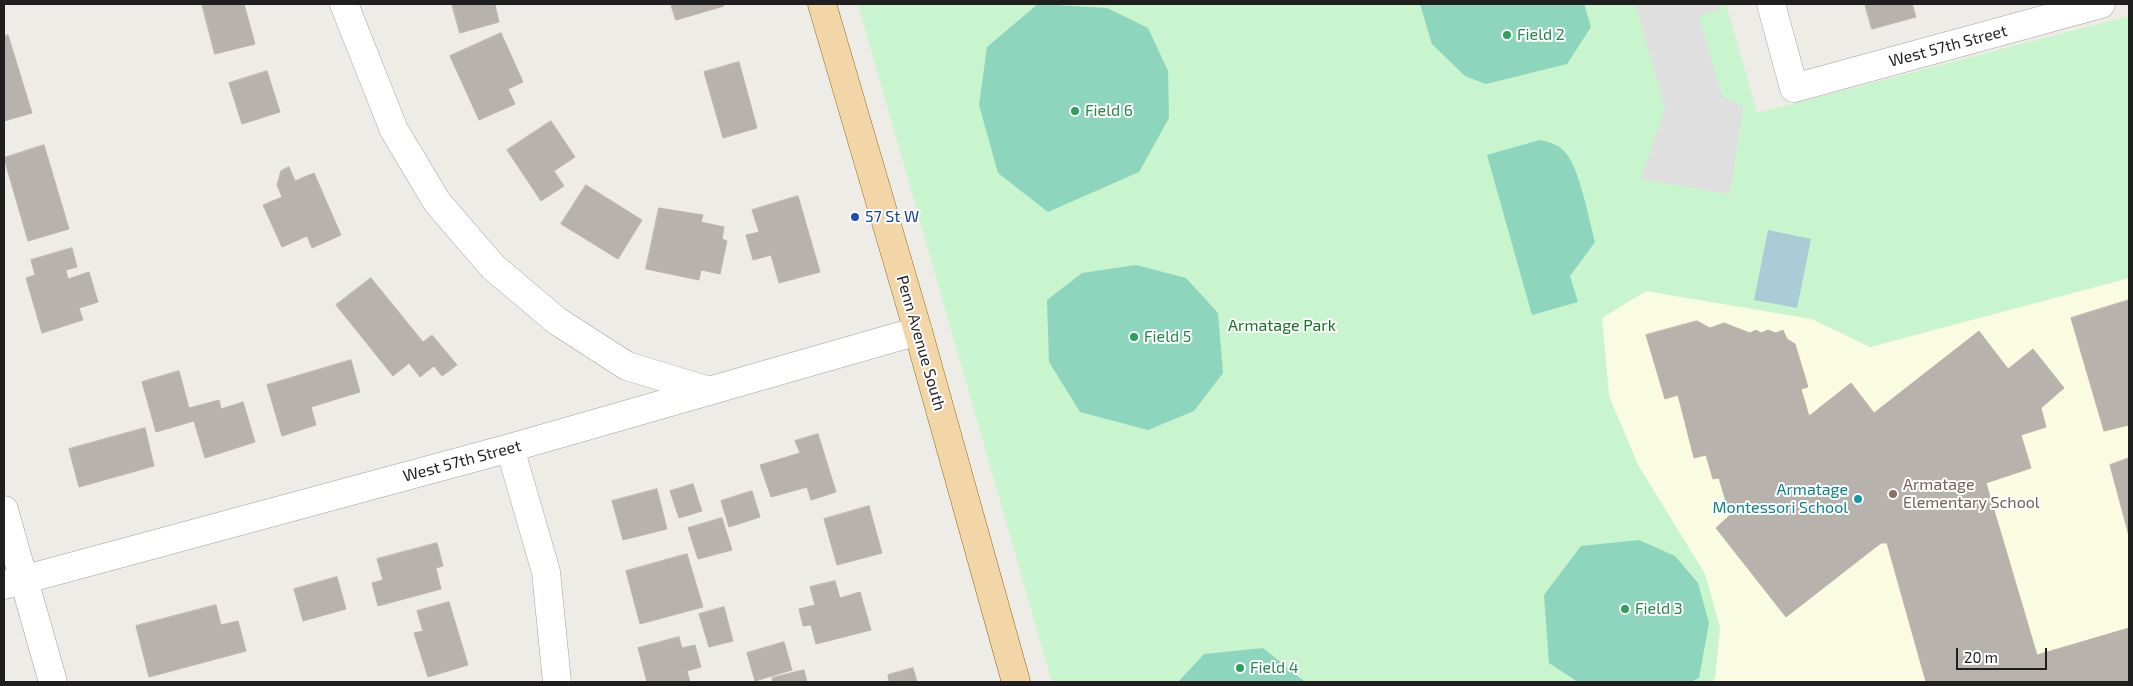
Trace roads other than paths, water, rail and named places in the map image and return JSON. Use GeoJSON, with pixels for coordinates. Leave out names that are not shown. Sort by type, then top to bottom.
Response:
{"type":"FeatureCollection","features":[{"type":"Feature","properties":{"kind":"main road","name":"Penn Avenue South"},"geometry":{"type":"LineString","coordinates":[[822,4],[918,330],[1016,682]]}},
{"type":"Feature","properties":{"kind":"street"},"geometry":{"type":"LineString","coordinates":[[344,4],[394,130],[437,202],[493,267],[557,321],[627,366],[706,390]]}},
{"type":"Feature","properties":{"kind":"street","name":"West 57th Street"},"geometry":{"type":"LineString","coordinates":[[1771,4],[1794,88],[2021,14],[2101,4]]}},
{"type":"Feature","properties":{"kind":"street","name":"West 57th Street"},"geometry":{"type":"LineString","coordinates":[[14,582],[510,448],[918,330]]}},
{"type":"Feature","properties":{"kind":"street"},"geometry":{"type":"LineString","coordinates":[[510,448],[546,572],[557,682]]}},
{"type":"Feature","properties":{"kind":"street"},"geometry":{"type":"LineString","coordinates":[[4,510],[14,582],[53,682]]}},
{"type":"Feature","properties":{"kind":"water"},"geometry":{"type":"Polygon","coordinates":[[[1768,230],[1811,239],[1797,308],[1754,300],[1768,230]]]}},
{"type":"Feature","properties":{"kind":"place","name":"Field 2"},"geometry":{"type":"Point","coordinates":[1507,35]}},
{"type":"Feature","properties":{"kind":"place","name":"Field 6"},"geometry":{"type":"Point","coordinates":[1075,111]}},
{"type":"Feature","properties":{"kind":"place","name":"57 St W"},"geometry":{"type":"Point","coordinates":[855,217]}},
{"type":"Feature","properties":{"kind":"place","name":"Field 5"},"geometry":{"type":"Point","coordinates":[1134,337]}},
{"type":"Feature","properties":{"kind":"place","name":"Armatage Elementary School"},"geometry":{"type":"Point","coordinates":[1893,494]}},
{"type":"Feature","properties":{"kind":"place","name":"Armatage Montessori School"},"geometry":{"type":"Point","coordinates":[1858,499]}},
{"type":"Feature","properties":{"kind":"place","name":"Field 3"},"geometry":{"type":"Point","coordinates":[1625,609]}},
{"type":"Feature","properties":{"kind":"place","name":"Field 4"},"geometry":{"type":"Point","coordinates":[1240,668]}},
{"type":"Feature","properties":{"kind":"park label","name":"Armatage Park"},"geometry":{"type":"Point","coordinates":[1282,326]}}]}
